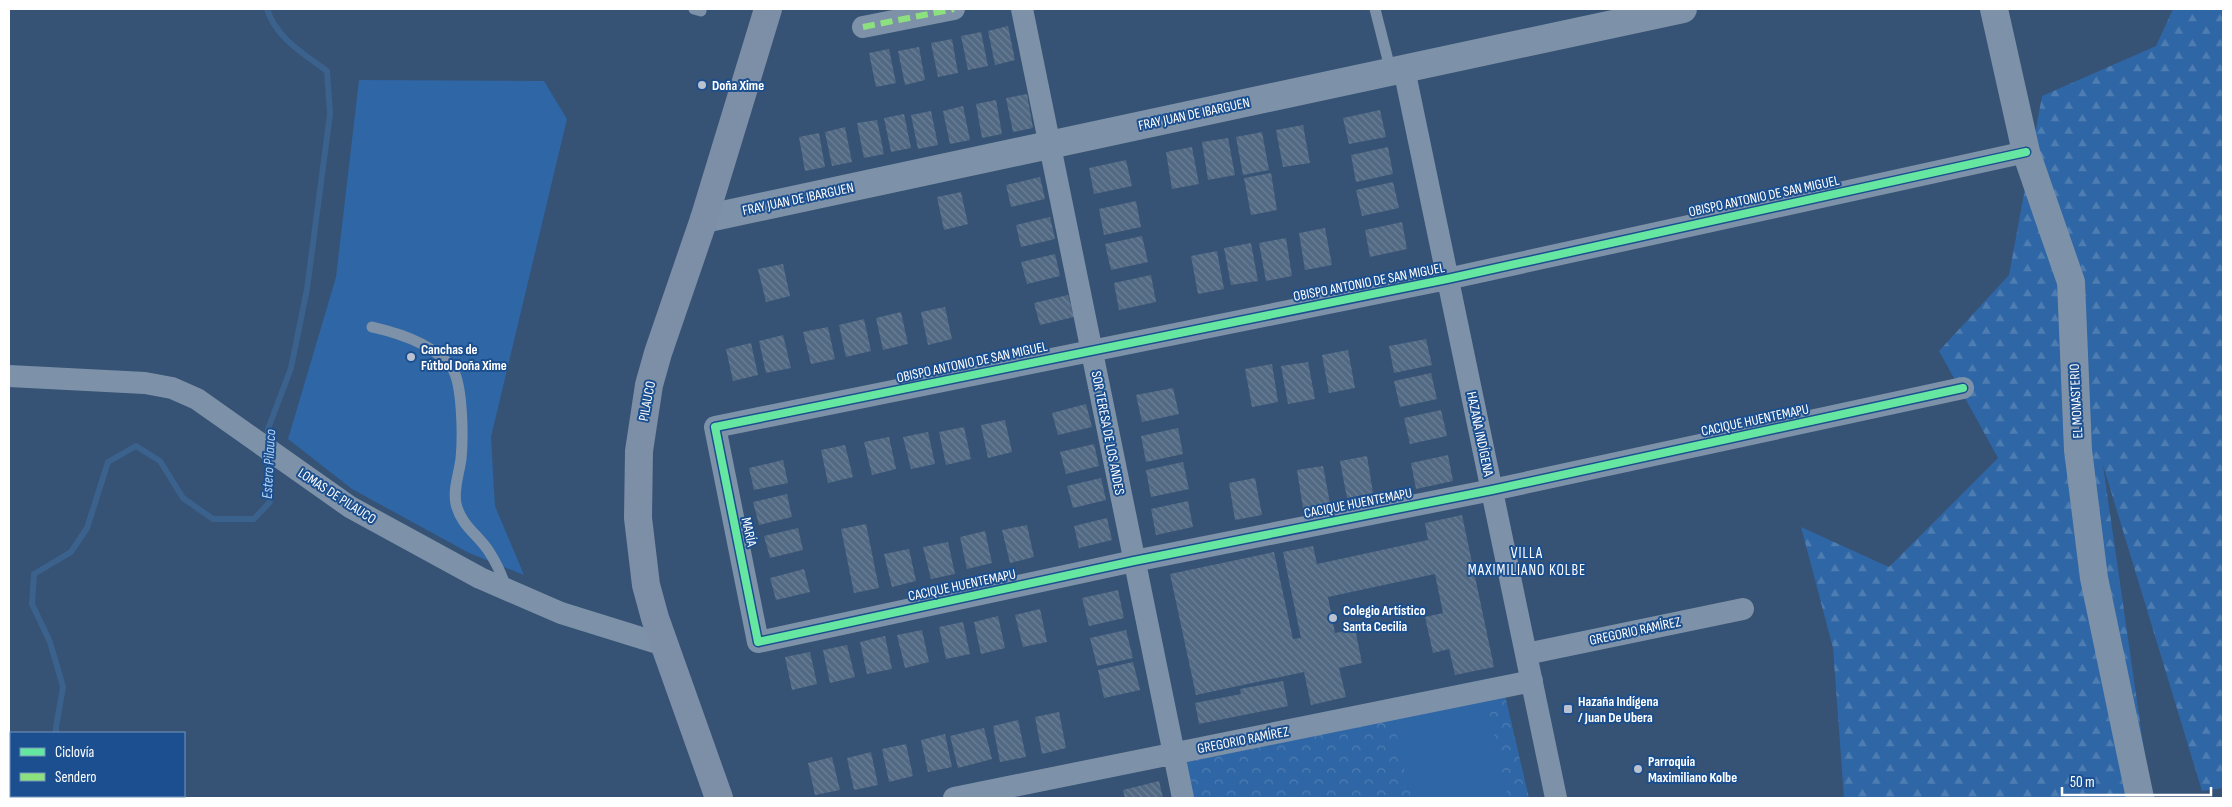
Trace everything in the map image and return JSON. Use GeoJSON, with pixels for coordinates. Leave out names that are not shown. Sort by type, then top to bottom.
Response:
{"type":"FeatureCollection","features":[{"type":"Feature","properties":{"kind":"main road","name":"PILAUCO"},"geometry":{"type":"LineString","coordinates":[[720,798],[664,645],[646,585],[637,509],[639,451],[643,418],[658,353],[704,219],[768,9]]}},
{"type":"Feature","properties":{"kind":"street"},"geometry":{"type":"LineString","coordinates":[[863,27],[954,9]]}},
{"type":"Feature","properties":{"kind":"street","name":"SOR TERESA DE LOS ANDES"},"geometry":{"type":"LineString","coordinates":[[1022,9],[1183,798]]}},
{"type":"Feature","properties":{"kind":"street","name":"EL MONASTERIO"},"geometry":{"type":"LineString","coordinates":[[1994,9],[2026,152],[2071,282],[2078,450],[2094,578],[2140,798]]}},
{"type":"Feature","properties":{"kind":"street","name":"FRAY JUAN DE IBARGUEN"},"geometry":{"type":"LineString","coordinates":[[704,219],[1050,146],[1667,10]]}},
{"type":"Feature","properties":{"kind":"street","name":"HAZAÑA INDÍGENA"},"geometry":{"type":"LineString","coordinates":[[1397,70],[1447,279],[1556,798]]}},
{"type":"Feature","properties":{"kind":"street","name":"OBISPO ANTONIO DE SAN MIGUEL"},"geometry":{"type":"LineString","coordinates":[[715,427],[1447,279],[2026,152]]}},
{"type":"Feature","properties":{"kind":"street","name":"LOMAS DE PILAUCO"},"geometry":{"type":"LineString","coordinates":[[9,376],[145,383],[172,388],[197,398],[350,507],[480,578],[561,613],[664,645]]}},
{"type":"Feature","properties":{"kind":"street","name":"CACIQUE HUENTEMAPU"},"geometry":{"type":"LineString","coordinates":[[758,642],[1134,561],[1492,490],[1963,388]]}},
{"type":"Feature","properties":{"kind":"street","name":"MARÍA"},"geometry":{"type":"LineString","coordinates":[[715,427],[758,642]]}},
{"type":"Feature","properties":{"kind":"street","name":"GREGORIO RAMÍREZ"},"geometry":{"type":"LineString","coordinates":[[1526,654],[1743,609]]}},
{"type":"Feature","properties":{"kind":"street","name":"GREGORIO RAMÍREZ"},"geometry":{"type":"LineString","coordinates":[[954,798],[1532,681]]}},
{"type":"Feature","properties":{"kind":"lane","name":"HAZAÑA INDÍGENA"},"geometry":{"type":"LineString","coordinates":[[1375,9],[1397,70]]}},
{"type":"Feature","properties":{"kind":"lane"},"geometry":{"type":"LineString","coordinates":[[372,327],[408,338],[440,357],[453,369],[462,419],[461,458],[456,490],[457,507],[462,521],[488,549],[496,562],[506,590]]}},
{"type":"Feature","properties":{"kind":"green space"},"geometry":{"type":"Polygon","coordinates":[[[2173,9],[2223,9],[2223,788],[2202,791],[2103,465],[2151,798],[1844,798],[1833,648],[1801,527],[1889,567],[1998,458],[1939,351],[2009,275],[2042,96],[2156,46],[2173,9]]]}},
{"type":"Feature","properties":{"kind":"green space","name":"Canchas de Fútbol Doña Xime"},"geometry":{"type":"Polygon","coordinates":[[[359,80],[544,81],[567,119],[491,437],[495,506],[524,575],[469,553],[352,489],[288,439],[336,277],[359,80]]]}},
{"type":"Feature","properties":{"kind":"green space"},"geometry":{"type":"Polygon","coordinates":[[[1504,691],[1529,798],[1191,798],[1182,758],[1504,691]]]}},
{"type":"Feature","properties":{"kind":"green space"},"geometry":{"type":"Polygon","coordinates":[[[1486,698],[1508,798],[1411,798],[1393,718],[1486,698]]]}},
{"type":"Feature","properties":{"kind":"building"},"geometry":{"type":"Polygon","coordinates":[[[1008,26],[1015,60],[995,65],[988,31],[1008,26]]]}},
{"type":"Feature","properties":{"kind":"building"},"geometry":{"type":"Polygon","coordinates":[[[981,32],[988,66],[968,70],[961,36],[981,32]]]}},
{"type":"Feature","properties":{"kind":"building"},"geometry":{"type":"Polygon","coordinates":[[[952,39],[958,73],[938,77],[931,43],[952,39]]]}},
{"type":"Feature","properties":{"kind":"building"},"geometry":{"type":"Polygon","coordinates":[[[919,47],[925,80],[905,85],[898,51],[919,47]]]}},
{"type":"Feature","properties":{"kind":"building"},"geometry":{"type":"Polygon","coordinates":[[[889,49],[896,83],[876,87],[869,53],[889,49]]]}},
{"type":"Feature","properties":{"kind":"building"},"geometry":{"type":"Polygon","coordinates":[[[1027,94],[1033,128],[1013,132],[1006,98],[1027,94]]]}},
{"type":"Feature","properties":{"kind":"building"},"geometry":{"type":"Polygon","coordinates":[[[996,100],[1002,134],[982,138],[976,104],[996,100]]]}},
{"type":"Feature","properties":{"kind":"building"},"geometry":{"type":"Polygon","coordinates":[[[963,106],[970,140],[950,144],[943,111],[963,106]]]}},
{"type":"Feature","properties":{"kind":"building"},"geometry":{"type":"Polygon","coordinates":[[[1380,110],[1386,137],[1349,144],[1343,118],[1380,110]]]}},
{"type":"Feature","properties":{"kind":"building"},"geometry":{"type":"Polygon","coordinates":[[[931,111],[938,145],[918,149],[911,115],[931,111]]]}},
{"type":"Feature","properties":{"kind":"building"},"geometry":{"type":"Polygon","coordinates":[[[904,114],[911,148],[891,152],[884,118],[904,114]]]}},
{"type":"Feature","properties":{"kind":"building"},"geometry":{"type":"Polygon","coordinates":[[[877,120],[884,154],[864,158],[857,123],[877,120]]]}},
{"type":"Feature","properties":{"kind":"building"},"geometry":{"type":"Polygon","coordinates":[[[1303,125],[1310,163],[1283,167],[1276,130],[1303,125]]]}},
{"type":"Feature","properties":{"kind":"building"},"geometry":{"type":"Polygon","coordinates":[[[845,127],[852,162],[832,166],[825,132],[845,127]]]}},
{"type":"Feature","properties":{"kind":"building"},"geometry":{"type":"Polygon","coordinates":[[[1262,132],[1269,170],[1243,175],[1236,137],[1262,132]]]}},
{"type":"Feature","properties":{"kind":"building"},"geometry":{"type":"Polygon","coordinates":[[[819,133],[825,167],[805,171],[799,137],[819,133]]]}},
{"type":"Feature","properties":{"kind":"building"},"geometry":{"type":"Polygon","coordinates":[[[1228,138],[1235,175],[1208,180],[1202,142],[1228,138]]]}},
{"type":"Feature","properties":{"kind":"building"},"geometry":{"type":"Polygon","coordinates":[[[1192,147],[1199,184],[1172,189],[1166,152],[1192,147]]]}},
{"type":"Feature","properties":{"kind":"building"},"geometry":{"type":"Polygon","coordinates":[[[1388,147],[1393,174],[1356,182],[1351,155],[1388,147]]]}},
{"type":"Feature","properties":{"kind":"building"},"geometry":{"type":"Polygon","coordinates":[[[1126,160],[1132,186],[1094,194],[1089,168],[1126,160]]]}},
{"type":"Feature","properties":{"kind":"building"},"geometry":{"type":"Polygon","coordinates":[[[1271,173],[1277,210],[1251,215],[1244,178],[1271,173]]]}},
{"type":"Feature","properties":{"kind":"building"},"geometry":{"type":"Polygon","coordinates":[[[1040,177],[1045,199],[1011,207],[1006,185],[1040,177]]]}},
{"type":"Feature","properties":{"kind":"building"},"geometry":{"type":"Polygon","coordinates":[[[1393,182],[1399,208],[1362,216],[1356,190],[1393,182]]]}},
{"type":"Feature","properties":{"kind":"building"},"geometry":{"type":"Polygon","coordinates":[[[961,192],[968,224],[944,230],[937,197],[961,192]]]}},
{"type":"Feature","properties":{"kind":"building"},"geometry":{"type":"Polygon","coordinates":[[[1136,201],[1141,227],[1104,235],[1099,209],[1136,201]]]}},
{"type":"Feature","properties":{"kind":"building"},"geometry":{"type":"Polygon","coordinates":[[[1050,217],[1055,239],[1021,247],[1016,225],[1050,217]]]}},
{"type":"Feature","properties":{"kind":"building"},"geometry":{"type":"Polygon","coordinates":[[[1402,222],[1407,249],[1370,257],[1365,230],[1402,222]]]}},
{"type":"Feature","properties":{"kind":"building"},"geometry":{"type":"Polygon","coordinates":[[[1325,228],[1332,265],[1305,270],[1299,233],[1325,228]]]}},
{"type":"Feature","properties":{"kind":"building"},"geometry":{"type":"Polygon","coordinates":[[[1142,236],[1148,262],[1111,270],[1105,244],[1142,236]]]}},
{"type":"Feature","properties":{"kind":"building"},"geometry":{"type":"Polygon","coordinates":[[[1286,238],[1292,276],[1266,281],[1259,243],[1286,238]]]}},
{"type":"Feature","properties":{"kind":"building"},"geometry":{"type":"Polygon","coordinates":[[[1251,243],[1258,281],[1231,285],[1224,248],[1251,243]]]}},
{"type":"Feature","properties":{"kind":"building"},"geometry":{"type":"Polygon","coordinates":[[[1217,251],[1224,289],[1198,294],[1191,256],[1217,251]]]}},
{"type":"Feature","properties":{"kind":"building"},"geometry":{"type":"Polygon","coordinates":[[[1055,254],[1060,276],[1027,284],[1021,262],[1055,254]]]}},
{"type":"Feature","properties":{"kind":"building"},"geometry":{"type":"Polygon","coordinates":[[[783,264],[790,296],[766,302],[758,269],[783,264]]]}},
{"type":"Feature","properties":{"kind":"building"},"geometry":{"type":"Polygon","coordinates":[[[1151,275],[1156,302],[1119,310],[1114,283],[1151,275]]]}},
{"type":"Feature","properties":{"kind":"building"},"geometry":{"type":"Polygon","coordinates":[[[1068,295],[1074,317],[1040,325],[1034,303],[1068,295]]]}},
{"type":"Feature","properties":{"kind":"building"},"geometry":{"type":"Polygon","coordinates":[[[945,307],[952,339],[928,345],[921,312],[945,307]]]}},
{"type":"Feature","properties":{"kind":"building"},"geometry":{"type":"Polygon","coordinates":[[[901,312],[908,344],[883,350],[876,318],[901,312]]]}},
{"type":"Feature","properties":{"kind":"building"},"geometry":{"type":"Polygon","coordinates":[[[864,319],[871,351],[846,357],[839,325],[864,319]]]}},
{"type":"Feature","properties":{"kind":"building"},"geometry":{"type":"Polygon","coordinates":[[[828,327],[835,359],[811,364],[803,332],[828,327]]]}},
{"type":"Feature","properties":{"kind":"building"},"geometry":{"type":"Polygon","coordinates":[[[783,335],[791,368],[766,373],[759,341],[783,335]]]}},
{"type":"Feature","properties":{"kind":"building"},"geometry":{"type":"Polygon","coordinates":[[[1426,339],[1432,365],[1394,373],[1389,346],[1426,339]]]}},
{"type":"Feature","properties":{"kind":"building"},"geometry":{"type":"Polygon","coordinates":[[[751,343],[758,375],[733,381],[726,349],[751,343]]]}},
{"type":"Feature","properties":{"kind":"building"},"geometry":{"type":"Polygon","coordinates":[[[1348,350],[1355,388],[1329,393],[1322,355],[1348,350]]]}},
{"type":"Feature","properties":{"kind":"building"},"geometry":{"type":"Polygon","coordinates":[[[1308,362],[1315,399],[1288,404],[1281,366],[1308,362]]]}},
{"type":"Feature","properties":{"kind":"building"},"geometry":{"type":"Polygon","coordinates":[[[1272,364],[1278,402],[1252,407],[1245,369],[1272,364]]]}},
{"type":"Feature","properties":{"kind":"building"},"geometry":{"type":"Polygon","coordinates":[[[1431,373],[1437,399],[1400,407],[1394,381],[1431,373]]]}},
{"type":"Feature","properties":{"kind":"building"},"geometry":{"type":"Polygon","coordinates":[[[1173,388],[1179,414],[1142,422],[1136,395],[1173,388]]]}},
{"type":"Feature","properties":{"kind":"building"},"geometry":{"type":"Polygon","coordinates":[[[1086,404],[1092,427],[1058,435],[1052,413],[1086,404]]]}},
{"type":"Feature","properties":{"kind":"building"},"geometry":{"type":"Polygon","coordinates":[[[1441,410],[1447,436],[1410,444],[1404,418],[1441,410]]]}},
{"type":"Feature","properties":{"kind":"building"},"geometry":{"type":"Polygon","coordinates":[[[1005,420],[1012,452],[988,458],[981,425],[1005,420]]]}},
{"type":"Feature","properties":{"kind":"building"},"geometry":{"type":"Polygon","coordinates":[[[964,427],[971,459],[946,465],[939,432],[964,427]]]}},
{"type":"Feature","properties":{"kind":"building"},"geometry":{"type":"Polygon","coordinates":[[[1178,428],[1183,454],[1146,462],[1141,436],[1178,428]]]}},
{"type":"Feature","properties":{"kind":"building"},"geometry":{"type":"Polygon","coordinates":[[[928,432],[935,464],[911,469],[903,437],[928,432]]]}},
{"type":"Feature","properties":{"kind":"building"},"geometry":{"type":"Polygon","coordinates":[[[889,437],[896,469],[872,475],[864,442],[889,437]]]}},
{"type":"Feature","properties":{"kind":"building"},"geometry":{"type":"Polygon","coordinates":[[[1094,444],[1099,466],[1066,474],[1060,452],[1094,444]]]}},
{"type":"Feature","properties":{"kind":"building"},"geometry":{"type":"Polygon","coordinates":[[[845,445],[853,477],[828,483],[821,450],[845,445]]]}},
{"type":"Feature","properties":{"kind":"building"},"geometry":{"type":"Polygon","coordinates":[[[1448,455],[1453,481],[1416,489],[1411,463],[1448,455]]]}},
{"type":"Feature","properties":{"kind":"building"},"geometry":{"type":"Polygon","coordinates":[[[1367,456],[1373,493],[1347,498],[1340,461],[1367,456]]]}},
{"type":"Feature","properties":{"kind":"building"},"geometry":{"type":"Polygon","coordinates":[[[783,460],[788,483],[754,490],[749,468],[783,460]]]}},
{"type":"Feature","properties":{"kind":"building"},"geometry":{"type":"Polygon","coordinates":[[[1183,462],[1189,489],[1151,497],[1146,470],[1183,462]]]}},
{"type":"Feature","properties":{"kind":"building"},"geometry":{"type":"Polygon","coordinates":[[[1323,466],[1330,503],[1303,508],[1297,470],[1323,466]]]}},
{"type":"Feature","properties":{"kind":"building"},"geometry":{"type":"Polygon","coordinates":[[[1101,478],[1106,500],[1073,508],[1067,486],[1101,478]]]}},
{"type":"Feature","properties":{"kind":"building"},"geometry":{"type":"Polygon","coordinates":[[[1255,478],[1262,515],[1235,520],[1229,483],[1255,478]]]}},
{"type":"Feature","properties":{"kind":"building"},"geometry":{"type":"Polygon","coordinates":[[[787,494],[792,517],[759,525],[753,502],[787,494]]]}},
{"type":"Feature","properties":{"kind":"building"},"geometry":{"type":"Polygon","coordinates":[[[1188,501],[1193,527],[1156,535],[1151,509],[1188,501]]]}},
{"type":"Feature","properties":{"kind":"building"},"geometry":{"type":"Polygon","coordinates":[[[1462,515],[1494,667],[1455,675],[1449,649],[1433,653],[1425,617],[1443,613],[1435,574],[1328,597],[1335,633],[1355,629],[1362,663],[1339,668],[1346,697],[1311,705],[1304,672],[1196,695],[1170,574],[1274,552],[1293,639],[1301,638],[1283,552],[1313,546],[1317,564],[1428,540],[1425,523],[1462,515]]]}},
{"type":"Feature","properties":{"kind":"building"},"geometry":{"type":"Polygon","coordinates":[[[1107,518],[1112,540],[1079,548],[1074,526],[1107,518]]]}},
{"type":"Feature","properties":{"kind":"building"},"geometry":{"type":"Polygon","coordinates":[[[866,524],[879,588],[854,593],[841,529],[866,524]]]}},
{"type":"Feature","properties":{"kind":"building"},"geometry":{"type":"Polygon","coordinates":[[[1027,525],[1034,557],[1010,563],[1002,530],[1027,525]]]}},
{"type":"Feature","properties":{"kind":"building"},"geometry":{"type":"Polygon","coordinates":[[[798,528],[803,550],[770,558],[764,536],[798,528]]]}},
{"type":"Feature","properties":{"kind":"building"},"geometry":{"type":"Polygon","coordinates":[[[985,531],[992,563],[967,569],[960,537],[985,531]]]}},
{"type":"Feature","properties":{"kind":"building"},"geometry":{"type":"Polygon","coordinates":[[[948,542],[955,574],[931,579],[923,547],[948,542]]]}},
{"type":"Feature","properties":{"kind":"building"},"geometry":{"type":"Polygon","coordinates":[[[909,549],[916,581],[892,587],[884,554],[909,549]]]}},
{"type":"Feature","properties":{"kind":"building"},"geometry":{"type":"Polygon","coordinates":[[[804,569],[810,592],[776,600],[770,578],[804,569]]]}},
{"type":"Feature","properties":{"kind":"building"},"geometry":{"type":"Polygon","coordinates":[[[1118,590],[1124,618],[1089,626],[1082,598],[1118,590]]]}},
{"type":"Feature","properties":{"kind":"building"},"geometry":{"type":"Polygon","coordinates":[[[1040,609],[1047,642],[1023,647],[1015,615],[1040,609]]]}},
{"type":"Feature","properties":{"kind":"building"},"geometry":{"type":"Polygon","coordinates":[[[998,616],[1005,648],[981,654],[974,622],[998,616]]]}},
{"type":"Feature","properties":{"kind":"building"},"geometry":{"type":"Polygon","coordinates":[[[963,622],[970,654],[946,659],[939,627],[963,622]]]}},
{"type":"Feature","properties":{"kind":"building"},"geometry":{"type":"Polygon","coordinates":[[[922,630],[929,662],[905,668],[897,635],[922,630]]]}},
{"type":"Feature","properties":{"kind":"building"},"geometry":{"type":"Polygon","coordinates":[[[1126,630],[1133,658],[1097,666],[1090,638],[1126,630]]]}},
{"type":"Feature","properties":{"kind":"building"},"geometry":{"type":"Polygon","coordinates":[[[885,636],[892,669],[867,674],[860,642],[885,636]]]}},
{"type":"Feature","properties":{"kind":"building"},"geometry":{"type":"Polygon","coordinates":[[[847,645],[855,677],[830,683],[823,650],[847,645]]]}},
{"type":"Feature","properties":{"kind":"building"},"geometry":{"type":"Polygon","coordinates":[[[810,652],[817,684],[792,690],[785,657],[810,652]]]}},
{"type":"Feature","properties":{"kind":"building"},"geometry":{"type":"Polygon","coordinates":[[[1133,662],[1140,690],[1104,698],[1098,670],[1133,662]]]}},
{"type":"Feature","properties":{"kind":"building"},"geometry":{"type":"Polygon","coordinates":[[[1283,681],[1288,706],[1199,724],[1195,703],[1241,694],[1240,689],[1283,681]]]}},
{"type":"Feature","properties":{"kind":"building"},"geometry":{"type":"Polygon","coordinates":[[[1059,712],[1066,748],[1042,754],[1035,717],[1059,712]]]}},
{"type":"Feature","properties":{"kind":"building"},"geometry":{"type":"Polygon","coordinates":[[[1018,720],[1026,757],[1000,762],[993,726],[1018,720]]]}},
{"type":"Feature","properties":{"kind":"building"},"geometry":{"type":"Polygon","coordinates":[[[984,728],[992,759],[958,768],[950,736],[984,728]]]}},
{"type":"Feature","properties":{"kind":"building"},"geometry":{"type":"Polygon","coordinates":[[[945,734],[952,767],[928,772],[921,740],[945,734]]]}},
{"type":"Feature","properties":{"kind":"building"},"geometry":{"type":"Polygon","coordinates":[[[906,744],[913,776],[889,782],[882,749],[906,744]]]}},
{"type":"Feature","properties":{"kind":"building"},"geometry":{"type":"Polygon","coordinates":[[[871,752],[878,785],[854,790],[847,758],[871,752]]]}},
{"type":"Feature","properties":{"kind":"building"},"geometry":{"type":"Polygon","coordinates":[[[832,757],[840,790],[815,795],[808,763],[832,757]]]}},
{"type":"Feature","properties":{"kind":"building"},"geometry":{"type":"Polygon","coordinates":[[[1159,781],[1163,798],[1125,798],[1123,790],[1159,781]]]}},
{"type":"Feature","properties":{"kind":"waterway","name":"Estero Pilauco"},"geometry":{"type":"LineString","coordinates":[[267,9],[277,29],[284,37],[300,52],[327,71],[330,114],[307,289],[291,368],[268,429],[268,443]]}},
{"type":"Feature","properties":{"kind":"waterway","name":"Estero Pilauco"},"geometry":{"type":"LineString","coordinates":[[56,732],[63,687],[50,642],[32,604],[34,574],[71,552],[87,528],[108,462],[136,446],[160,461],[183,498],[213,519],[254,519],[270,502],[267,456]]}},
{"type":"Feature","properties":{"kind":"marked path"},"geometry":{"type":"LineString","coordinates":[[863,27],[954,9]]}},
{"type":"Feature","properties":{"kind":"cycle path"},"geometry":{"type":"LineString","coordinates":[[1963,388],[1492,490],[1134,561],[758,642],[715,427],[1447,279],[2026,152]]}},
{"type":"Feature","properties":{"kind":"place","name":"Doña Xime"},"geometry":{"type":"Point","coordinates":[702,85]}},
{"type":"Feature","properties":{"kind":"place","name":"Canchas de Fútbol Doña Xime"},"geometry":{"type":"Point","coordinates":[411,357]}},
{"type":"Feature","properties":{"kind":"place","name":"Colegio Artístico Santa Cecilia"},"geometry":{"type":"Point","coordinates":[1333,618]}},
{"type":"Feature","properties":{"kind":"place","name":"Hazaña Indígena / Juan De Ubera"},"geometry":{"type":"Point","coordinates":[1568,709]}},
{"type":"Feature","properties":{"kind":"place","name":"Parroquia Maximiliano Kolbe"},"geometry":{"type":"Point","coordinates":[1638,769]}},
{"type":"Feature","properties":{"kind":"district","name":"VILLA MAXIMILIANO KOLBE"},"geometry":{"type":"Point","coordinates":[1527,562]}}]}
